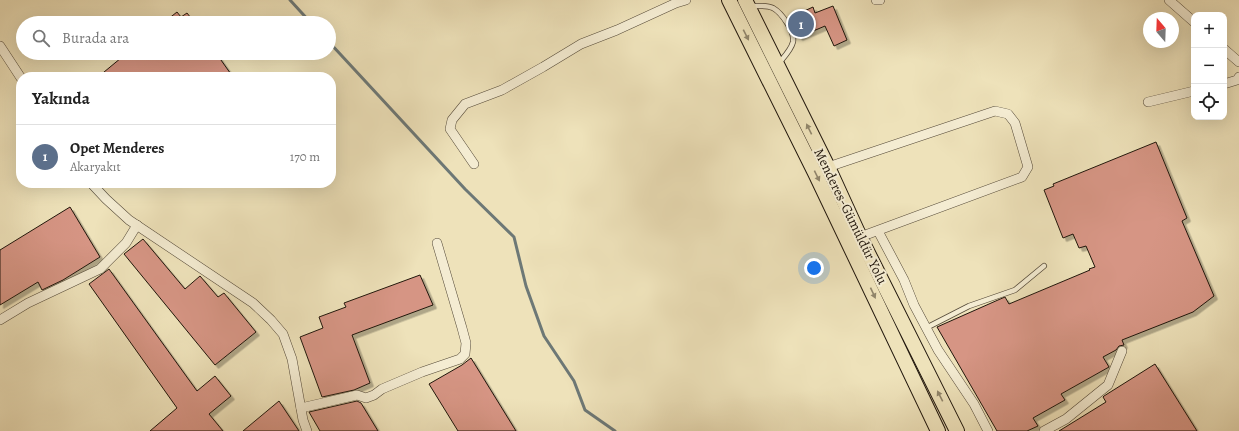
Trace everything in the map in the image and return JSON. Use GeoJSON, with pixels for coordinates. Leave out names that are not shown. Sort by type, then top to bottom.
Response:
{"type":"FeatureCollection","features":[{"type":"Feature","properties":{"kind":"main road","name":"Menderes-Gümüldür Yolu"},"geometry":{"type":"LineString","coordinates":[[729,0],[815,173],[938,431]]}},
{"type":"Feature","properties":{"kind":"main road","name":"Menderes-Gümüldür Yolu"},"geometry":{"type":"LineString","coordinates":[[746,3],[828,167],[860,237],[957,431]]}},
{"type":"Feature","properties":{"kind":"street"},"geometry":{"type":"LineString","coordinates":[[474,164],[450,129],[452,120],[465,104],[502,90],[544,68],[581,44],[686,0]]}},
{"type":"Feature","properties":{"kind":"street"},"geometry":{"type":"LineString","coordinates":[[1169,0],[1191,19]]}},
{"type":"Feature","properties":{"kind":"street"},"geometry":{"type":"LineString","coordinates":[[0,46],[17,72]]}},
{"type":"Feature","properties":{"kind":"street"},"geometry":{"type":"LineString","coordinates":[[1227,52],[1239,62]]}},
{"type":"Feature","properties":{"kind":"street"},"geometry":{"type":"LineString","coordinates":[[1227,83],[1237,80],[1239,77]]}},
{"type":"Feature","properties":{"kind":"street"},"geometry":{"type":"LineString","coordinates":[[1148,102],[1191,92]]}},
{"type":"Feature","properties":{"kind":"street"},"geometry":{"type":"LineString","coordinates":[[828,167],[995,111],[1008,114],[1015,123],[1028,167],[1022,177],[860,237]]}},
{"type":"Feature","properties":{"kind":"street"},"geometry":{"type":"LineString","coordinates":[[96,188],[129,220],[253,303],[271,320],[283,334],[292,358],[303,420],[307,431]]}},
{"type":"Feature","properties":{"kind":"street"},"geometry":{"type":"LineString","coordinates":[[0,320],[28,303],[100,269],[126,243],[137,225]]}},
{"type":"Feature","properties":{"kind":"street"},"geometry":{"type":"LineString","coordinates":[[878,231],[938,350],[974,404],[988,431]]}},
{"type":"Feature","properties":{"kind":"street"},"geometry":{"type":"LineString","coordinates":[[301,408],[357,395],[366,398],[396,383],[460,359],[465,354],[466,343],[437,243]]}},
{"type":"Feature","properties":{"kind":"street"},"geometry":{"type":"LineString","coordinates":[[1044,431],[1066,419],[1108,385],[1122,351]]}},
{"type":"Feature","properties":{"kind":"lane"},"geometry":{"type":"LineString","coordinates":[[746,3],[773,8],[790,28],[793,44],[777,65]]}},
{"type":"Feature","properties":{"kind":"lane"},"geometry":{"type":"LineString","coordinates":[[926,328],[969,306],[1015,290],[1044,266]]}},
{"type":"Feature","properties":{"kind":"building"},"geometry":{"type":"Polygon","coordinates":[[[833,6],[847,40],[834,46],[825,26],[799,37],[791,17],[813,7],[815,13],[833,6]]]}},
{"type":"Feature","properties":{"kind":"building"},"geometry":{"type":"Polygon","coordinates":[[[177,12],[180,16],[172,16],[177,12]]]}},
{"type":"Feature","properties":{"kind":"building"},"geometry":{"type":"Polygon","coordinates":[[[187,13],[189,16],[182,16],[187,13]]]}},
{"type":"Feature","properties":{"kind":"building"},"geometry":{"type":"Polygon","coordinates":[[[119,60],[221,60],[229,72],[104,72],[119,60]]]}},
{"type":"Feature","properties":{"kind":"building"},"geometry":{"type":"Polygon","coordinates":[[[1156,142],[1187,218],[1182,221],[1214,296],[1193,312],[1122,340],[1124,345],[1119,346],[1116,350],[1103,357],[1109,367],[1061,394],[1065,400],[1033,418],[1038,426],[1027,431],[997,431],[937,327],[1005,297],[1009,304],[1095,267],[1086,246],[1079,248],[1073,234],[1063,238],[1044,190],[1054,186],[1053,184],[1156,142]]]}},
{"type":"Feature","properties":{"kind":"building"},"geometry":{"type":"Polygon","coordinates":[[[70,207],[100,257],[63,280],[42,290],[38,282],[0,305],[0,250],[70,207]]]}},
{"type":"Feature","properties":{"kind":"building"},"geometry":{"type":"Polygon","coordinates":[[[143,239],[185,289],[200,276],[218,297],[224,293],[256,332],[215,365],[124,254],[143,239]]]}},
{"type":"Feature","properties":{"kind":"building"},"geometry":{"type":"Polygon","coordinates":[[[109,269],[197,391],[215,376],[231,396],[209,414],[223,431],[150,431],[177,408],[89,284],[109,269]]]}},
{"type":"Feature","properties":{"kind":"building"},"geometry":{"type":"Polygon","coordinates":[[[420,275],[433,305],[352,335],[370,383],[354,390],[322,397],[300,337],[323,328],[319,317],[346,307],[344,303],[420,275]]]}},
{"type":"Feature","properties":{"kind":"building"},"geometry":{"type":"Polygon","coordinates":[[[471,358],[516,431],[458,431],[429,384],[462,365],[471,358]]]}},
{"type":"Feature","properties":{"kind":"building"},"geometry":{"type":"Polygon","coordinates":[[[1155,364],[1197,431],[1059,431],[1106,402],[1103,397],[1104,396],[1155,364]]]}},
{"type":"Feature","properties":{"kind":"building"},"geometry":{"type":"Polygon","coordinates":[[[279,401],[299,431],[243,431],[279,401]]]}},
{"type":"Feature","properties":{"kind":"building"},"geometry":{"type":"Polygon","coordinates":[[[357,401],[361,403],[378,431],[320,431],[309,412],[357,401]]]}},
{"type":"Feature","properties":{"kind":"waterway"},"geometry":{"type":"LineString","coordinates":[[290,0],[305,16]]}},
{"type":"Feature","properties":{"kind":"waterway"},"geometry":{"type":"LineString","coordinates":[[336,50],[465,189],[514,237],[526,286],[544,336],[574,381],[585,410],[615,431]]}},
{"type":"Feature","properties":{"kind":"place","name":"Opet Menderes"},"geometry":{"type":"Point","coordinates":[801,24]}}]}
